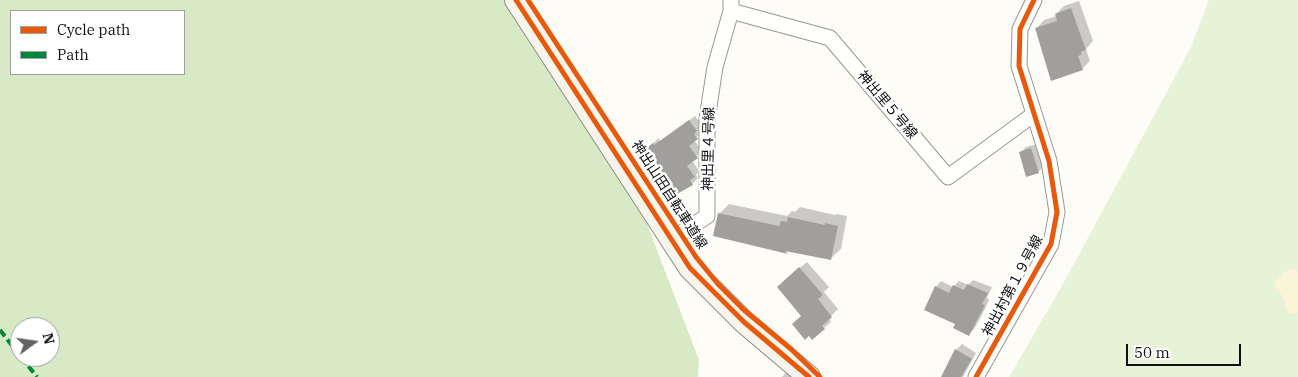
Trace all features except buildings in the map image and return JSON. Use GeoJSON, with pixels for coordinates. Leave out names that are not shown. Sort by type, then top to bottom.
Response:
{"type":"FeatureCollection","features":[{"type":"Feature","properties":{"kind":"street"},"geometry":{"type":"LineString","coordinates":[[516,0],[690,268],[744,322],[809,377]]}},
{"type":"Feature","properties":{"kind":"street","name":"神出村第１９号線"},"geometry":{"type":"LineString","coordinates":[[976,377],[1051,244],[1057,212],[1049,161],[1020,66],[1020,29],[1034,0]]}},
{"type":"Feature","properties":{"kind":"street","name":"神出里４号線"},"geometry":{"type":"LineString","coordinates":[[671,240],[707,216],[707,119],[715,67],[731,6]]}},
{"type":"Feature","properties":{"kind":"street","name":"神出里５号線"},"geometry":{"type":"LineString","coordinates":[[731,6],[830,38],[948,177],[1034,114]]}},
{"type":"Feature","properties":{"kind":"green space"},"geometry":{"type":"Polygon","coordinates":[[[0,0],[505,0],[641,208],[699,360],[698,377],[0,377],[0,0]]]}},
{"type":"Feature","properties":{"kind":"green space"},"geometry":{"type":"Polygon","coordinates":[[[1209,0],[1298,0],[1298,377],[1009,377],[1063,284],[1191,47],[1209,0]]]}},
{"type":"Feature","properties":{"kind":"sand"},"geometry":{"type":"Polygon","coordinates":[[[1295,268],[1298,273],[1298,312],[1294,314],[1289,313],[1286,309],[1282,295],[1276,290],[1275,282],[1284,272],[1295,268]]]}},
{"type":"Feature","properties":{"kind":"marked path"},"geometry":{"type":"LineString","coordinates":[[0,330],[10,343]]}},
{"type":"Feature","properties":{"kind":"marked path"},"geometry":{"type":"LineString","coordinates":[[29,367],[37,377]]}},
{"type":"Feature","properties":{"kind":"cycle path"},"geometry":{"type":"LineString","coordinates":[[516,0],[690,268],[744,322],[809,377]]}},
{"type":"Feature","properties":{"kind":"cycle path","name":"神出山田自転車道線"},"geometry":{"type":"LineString","coordinates":[[528,0],[696,257],[718,284],[744,310],[791,349],[820,377]]}},
{"type":"Feature","properties":{"kind":"cycle path"},"geometry":{"type":"LineString","coordinates":[[976,377],[1051,244],[1057,212],[1049,161],[1019,66],[1020,29],[1034,0]]}}]}
